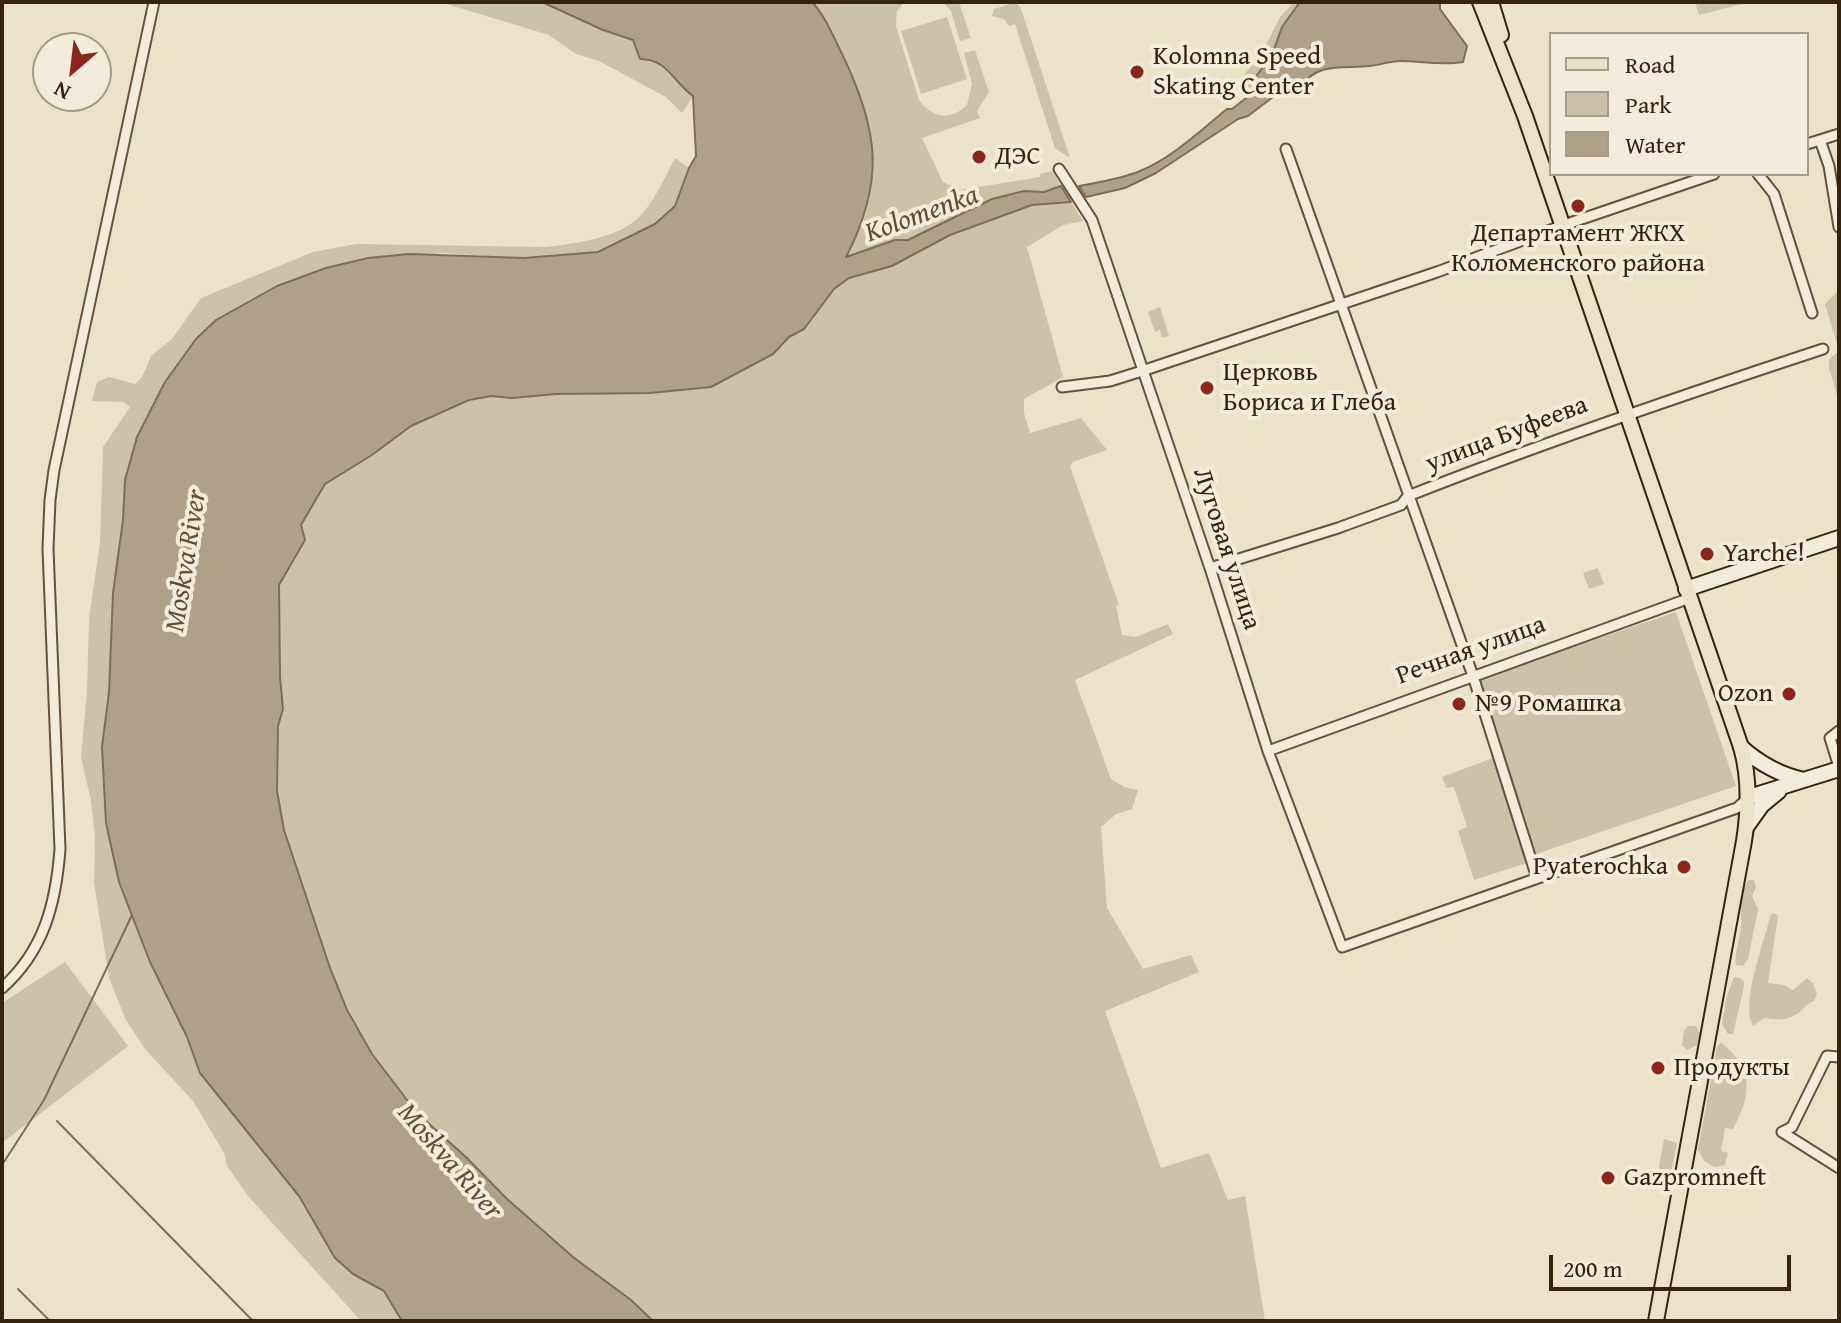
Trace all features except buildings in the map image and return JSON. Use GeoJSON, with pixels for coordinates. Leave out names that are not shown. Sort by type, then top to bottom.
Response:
{"type":"FeatureCollection","features":[{"type":"Feature","properties":{"kind":"main road"},"geometry":{"type":"LineString","coordinates":[[1480,2],[1516,93],[1741,747],[1747,774],[1747,826],[1656,1321]]}},
{"type":"Feature","properties":{"kind":"main road"},"geometry":{"type":"LineString","coordinates":[[1491,2],[1516,93]]}},
{"type":"Feature","properties":{"kind":"main road","name":"Речная улица"},"geometry":{"type":"LineString","coordinates":[[1688,594],[1839,538]]}},
{"type":"Feature","properties":{"kind":"main road"},"geometry":{"type":"LineString","coordinates":[[1741,747],[1774,770],[1805,780]]}},
{"type":"Feature","properties":{"kind":"main road"},"geometry":{"type":"LineString","coordinates":[[1749,797],[1839,768]]}},
{"type":"Feature","properties":{"kind":"main road"},"geometry":{"type":"LineString","coordinates":[[1747,826],[1767,799],[1785,786]]}},
{"type":"Feature","properties":{"kind":"street"},"geometry":{"type":"LineString","coordinates":[[2,988],[36,948],[49,918],[57,886],[60,849],[48,549],[50,500],[70,391],[154,2]]}},
{"type":"Feature","properties":{"kind":"street"},"geometry":{"type":"LineString","coordinates":[[1809,143],[1839,134]]}},
{"type":"Feature","properties":{"kind":"street"},"geometry":{"type":"LineString","coordinates":[[1820,140],[1829,166],[1839,227]]}},
{"type":"Feature","properties":{"kind":"street"},"geometry":{"type":"LineString","coordinates":[[1286,149],[1473,676],[1537,878],[1737,808],[1749,797]]}},
{"type":"Feature","properties":{"kind":"street","name":"Луговая улица"},"geometry":{"type":"LineString","coordinates":[[1059,169],[1092,220],[1210,568],[1268,751],[1342,947],[1537,878]]}},
{"type":"Feature","properties":{"kind":"street"},"geometry":{"type":"LineString","coordinates":[[1062,387],[1110,381],[1142,371],[1437,272],[1708,176]]}},
{"type":"Feature","properties":{"kind":"street"},"geometry":{"type":"LineString","coordinates":[[1760,176],[1774,194],[1812,313]]}},
{"type":"Feature","properties":{"kind":"street","name":"улица Буфеева"},"geometry":{"type":"LineString","coordinates":[[1210,568],[1338,528],[1401,505],[1408,496],[1626,414],[1823,349]]}},
{"type":"Feature","properties":{"kind":"street","name":"Речная улица"},"geometry":{"type":"LineString","coordinates":[[1268,751],[1688,594]]}},
{"type":"Feature","properties":{"kind":"street"},"geometry":{"type":"LineString","coordinates":[[1839,731],[1830,738],[1839,768]]}},
{"type":"Feature","properties":{"kind":"street"},"geometry":{"type":"LineString","coordinates":[[1839,1057],[1827,1056],[1797,1119],[1792,1127],[1782,1132],[1839,1168]]}},
{"type":"Feature","properties":{"kind":"green space"},"geometry":{"type":"Polygon","coordinates":[[[440,2],[542,2],[633,40],[640,58],[664,67],[693,96],[682,113],[666,97],[599,61],[576,54],[549,35],[440,2]]]}},
{"type":"Feature","properties":{"kind":"green space"},"geometry":{"type":"Polygon","coordinates":[[[812,2],[904,2],[897,11],[896,26],[919,100],[936,114],[955,114],[967,105],[972,84],[964,53],[975,50],[989,92],[977,111],[980,118],[922,138],[943,182],[960,190],[1040,177],[1040,174],[1052,171],[1061,186],[1044,192],[1024,191],[908,240],[895,240],[844,258],[858,233],[872,183],[869,132],[854,81],[829,28],[812,2]]]}},
{"type":"Feature","properties":{"kind":"green space"},"geometry":{"type":"Polygon","coordinates":[[[943,2],[959,2],[971,38],[960,41],[951,11],[943,2]]]}},
{"type":"Feature","properties":{"kind":"green space"},"geometry":{"type":"Polygon","coordinates":[[[1016,2],[1021,9],[1070,158],[1055,148],[1015,24],[1009,26],[1004,19],[992,16],[994,9],[1016,2]]]}},
{"type":"Feature","properties":{"kind":"green space"},"geometry":{"type":"Polygon","coordinates":[[[1294,2],[1300,2],[1283,27],[1272,55],[1257,75],[1254,92],[1248,98],[1243,90],[1243,77],[1266,45],[1280,17],[1294,2]]]}},
{"type":"Feature","properties":{"kind":"green space"},"geometry":{"type":"Polygon","coordinates":[[[1695,2],[1749,2],[1699,15],[1695,2]]]}},
{"type":"Feature","properties":{"kind":"green space"},"geometry":{"type":"Polygon","coordinates":[[[947,17],[967,79],[921,94],[901,31],[947,17]]]}},
{"type":"Feature","properties":{"kind":"green space"},"geometry":{"type":"Polygon","coordinates":[[[675,158],[689,168],[675,206],[655,224],[598,252],[523,258],[442,253],[368,258],[326,268],[277,286],[215,320],[137,437],[125,480],[102,747],[106,823],[119,882],[150,962],[187,1037],[200,1073],[299,1196],[335,1258],[353,1274],[384,1291],[402,1321],[361,1321],[248,1196],[227,1166],[224,1153],[193,1101],[145,1049],[126,1020],[109,978],[94,883],[95,836],[91,801],[81,757],[89,618],[100,543],[103,447],[130,407],[123,402],[92,401],[97,382],[109,377],[135,384],[142,377],[151,356],[172,339],[201,298],[313,252],[356,244],[547,247],[611,234],[642,214],[675,158]]]}},
{"type":"Feature","properties":{"kind":"green space"},"geometry":{"type":"Polygon","coordinates":[[[1071,202],[1083,221],[1063,225],[1027,247],[1063,377],[1024,399],[1024,413],[1030,433],[1081,418],[1107,450],[1073,462],[1070,466],[1119,605],[1116,606],[1122,635],[1136,637],[1168,624],[1173,634],[1075,680],[1111,779],[1124,787],[1138,790],[1132,809],[1116,814],[1101,827],[1107,908],[1143,969],[1191,955],[1199,972],[1105,1011],[1161,1168],[1209,1153],[1228,1200],[1245,1196],[1265,1321],[653,1321],[506,1198],[417,1113],[372,1054],[347,1010],[284,830],[277,791],[278,726],[283,709],[279,585],[305,540],[301,525],[325,484],[411,426],[469,400],[491,396],[650,393],[675,389],[773,354],[789,337],[804,329],[834,289],[849,278],[892,266],[950,235],[1032,205],[1071,202]]]}},
{"type":"Feature","properties":{"kind":"green space"},"geometry":{"type":"Polygon","coordinates":[[[1837,292],[1839,294],[1839,351],[1825,304],[1837,292]]]}},
{"type":"Feature","properties":{"kind":"green space"},"geometry":{"type":"Polygon","coordinates":[[[1160,307],[1169,336],[1162,338],[1160,330],[1155,332],[1148,312],[1160,307]]]}},
{"type":"Feature","properties":{"kind":"green space"},"geometry":{"type":"Polygon","coordinates":[[[1839,351],[1839,402],[1829,359],[1839,351]]]}},
{"type":"Feature","properties":{"kind":"green space"},"geometry":{"type":"Polygon","coordinates":[[[1598,568],[1604,584],[1589,589],[1583,573],[1598,568]]]}},
{"type":"Feature","properties":{"kind":"green space"},"geometry":{"type":"Polygon","coordinates":[[[1676,612],[1736,786],[1536,854],[1476,680],[1676,612]]]}},
{"type":"Feature","properties":{"kind":"green space"},"geometry":{"type":"Polygon","coordinates":[[[1493,758],[1527,863],[1474,880],[1458,831],[1467,827],[1454,787],[1446,788],[1442,777],[1493,758]]]}},
{"type":"Feature","properties":{"kind":"green space"},"geometry":{"type":"Polygon","coordinates":[[[1748,880],[1754,880],[1756,887],[1752,896],[1758,909],[1748,959],[1743,966],[1736,965],[1736,956],[1742,897],[1748,880]]]}},
{"type":"Feature","properties":{"kind":"green space"},"geometry":{"type":"Polygon","coordinates":[[[1773,913],[1778,916],[1768,983],[1793,990],[1807,978],[1813,983],[1817,995],[1814,1001],[1793,1016],[1764,1018],[1753,1026],[1749,1003],[1751,988],[1773,913]]]}},
{"type":"Feature","properties":{"kind":"green space"},"geometry":{"type":"Polygon","coordinates":[[[65,962],[128,1046],[2,1143],[2,1003],[65,962]]]}},
{"type":"Feature","properties":{"kind":"green space"},"geometry":{"type":"Polygon","coordinates":[[[1734,977],[1740,978],[1744,986],[1733,1034],[1728,1034],[1722,1024],[1734,977]]]}},
{"type":"Feature","properties":{"kind":"green space"},"geometry":{"type":"Polygon","coordinates":[[[1688,1026],[1696,1026],[1700,1033],[1697,1045],[1687,1050],[1682,1045],[1688,1026]]]}},
{"type":"Feature","properties":{"kind":"green space"},"geometry":{"type":"Polygon","coordinates":[[[1721,1042],[1732,1052],[1744,1072],[1746,1093],[1733,1129],[1725,1128],[1721,1151],[1728,1153],[1725,1165],[1715,1167],[1704,1161],[1698,1150],[1717,1047],[1721,1042]]]}},
{"type":"Feature","properties":{"kind":"green space"},"geometry":{"type":"Polygon","coordinates":[[[1683,1057],[1690,1060],[1693,1067],[1690,1074],[1683,1077],[1676,1074],[1673,1067],[1676,1060],[1683,1057]]]}},
{"type":"Feature","properties":{"kind":"green space"},"geometry":{"type":"Polygon","coordinates":[[[1664,1139],[1677,1143],[1668,1188],[1656,1184],[1664,1139]]]}},
{"type":"Feature","properties":{"kind":"water","name":"Moskva River"},"geometry":{"type":"Polygon","coordinates":[[[542,2],[812,2],[829,28],[855,83],[870,133],[872,180],[859,230],[846,257],[895,240],[908,240],[992,199],[1024,191],[1044,192],[1061,186],[1071,202],[1032,205],[950,235],[892,266],[849,278],[834,289],[804,329],[789,337],[773,354],[711,387],[650,393],[491,396],[469,400],[411,426],[325,484],[301,525],[305,540],[279,585],[283,709],[278,726],[277,791],[284,830],[330,968],[347,1010],[372,1054],[417,1113],[506,1198],[653,1321],[402,1321],[384,1291],[353,1274],[335,1258],[299,1196],[200,1073],[187,1037],[150,962],[119,882],[106,823],[102,747],[109,692],[113,593],[125,480],[137,437],[165,382],[196,339],[216,320],[277,286],[326,268],[368,258],[409,254],[524,258],[598,252],[655,224],[675,206],[696,156],[693,96],[664,67],[640,59],[633,40],[542,2]]]}},
{"type":"Feature","properties":{"kind":"water"},"geometry":{"type":"Polygon","coordinates":[[[1300,2],[1440,2],[1440,9],[1467,46],[1463,62],[1396,61],[1323,70],[1315,73],[1302,87],[1273,97],[1156,173],[1125,188],[1086,197],[1079,186],[1125,176],[1152,165],[1254,92],[1257,75],[1272,55],[1282,27],[1300,2]]]}},
{"type":"Feature","properties":{"kind":"waterway"},"geometry":{"type":"LineString","coordinates":[[2,1165],[44,1100],[132,915]]}},
{"type":"Feature","properties":{"kind":"waterway"},"geometry":{"type":"LineString","coordinates":[[57,1121],[253,1321]]}},
{"type":"Feature","properties":{"kind":"waterway"},"geometry":{"type":"LineString","coordinates":[[18,1289],[50,1321]]}},
{"type":"Feature","properties":{"kind":"place","name":"Kolomna Speed Skating Center"},"geometry":{"type":"Point","coordinates":[1137,72]}},
{"type":"Feature","properties":{"kind":"place","name":"ДЭС"},"geometry":{"type":"Point","coordinates":[979,157]}},
{"type":"Feature","properties":{"kind":"place","name":"Департамент ЖКХ Коломенского района"},"geometry":{"type":"Point","coordinates":[1578,206]}},
{"type":"Feature","properties":{"kind":"place","name":"Церковь Бориса и Глеба"},"geometry":{"type":"Point","coordinates":[1207,388]}},
{"type":"Feature","properties":{"kind":"place","name":"Yarche!"},"geometry":{"type":"Point","coordinates":[1707,554]}},
{"type":"Feature","properties":{"kind":"place","name":"Ozon"},"geometry":{"type":"Point","coordinates":[1789,694]}},
{"type":"Feature","properties":{"kind":"place","name":"№9 Ромашка"},"geometry":{"type":"Point","coordinates":[1459,704]}},
{"type":"Feature","properties":{"kind":"place","name":"Pyaterochka"},"geometry":{"type":"Point","coordinates":[1684,867]}},
{"type":"Feature","properties":{"kind":"place","name":"Продукты"},"geometry":{"type":"Point","coordinates":[1658,1068]}},
{"type":"Feature","properties":{"kind":"place","name":"Gazpromneft"},"geometry":{"type":"Point","coordinates":[1608,1178]}},
{"type":"Feature","properties":{"kind":"water label","name":"Kolomenka"},"geometry":{"type":"Point","coordinates":[922,215]}}]}
